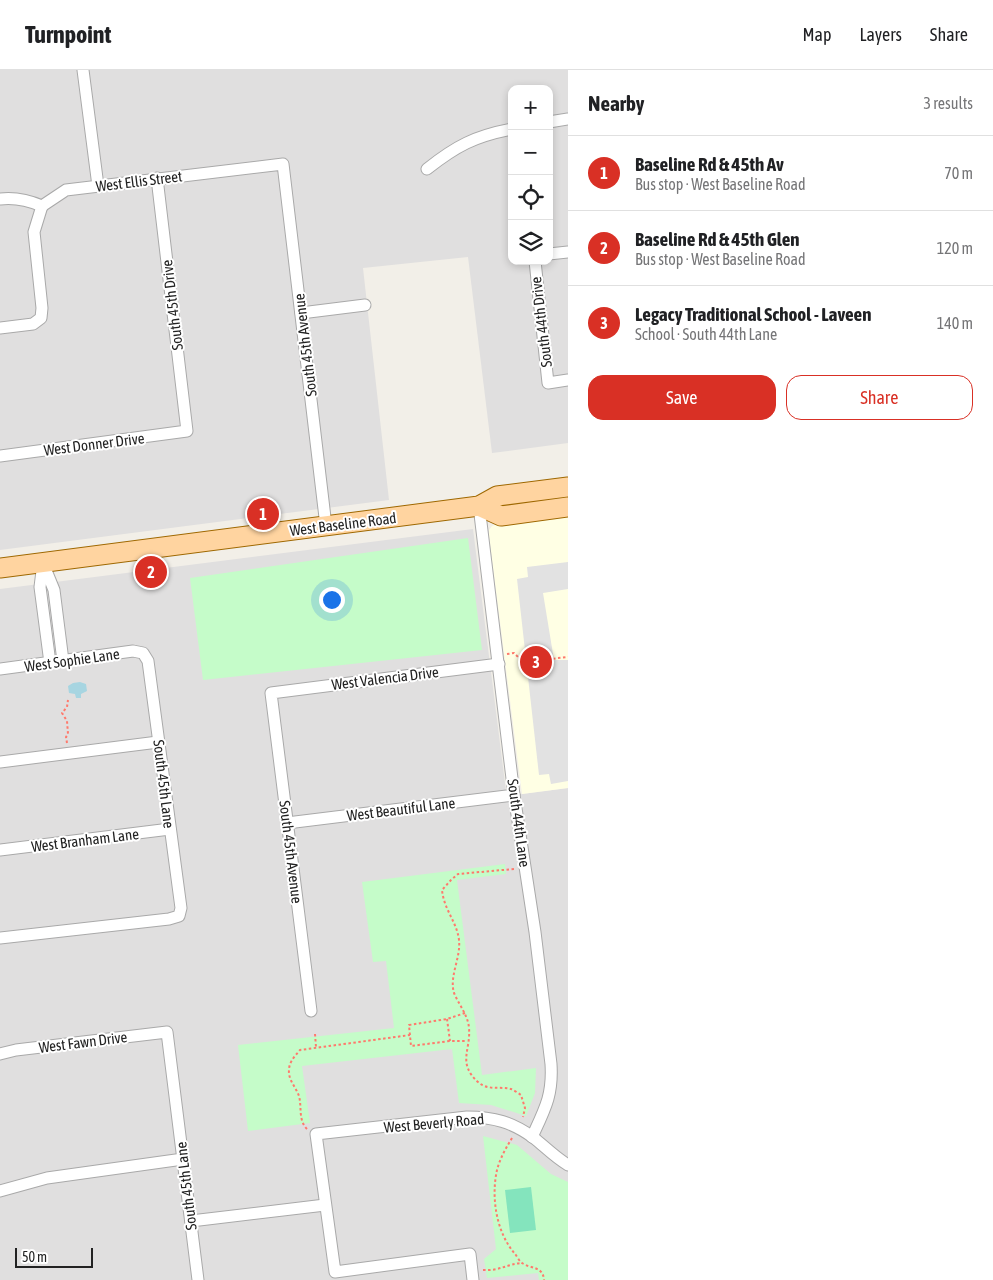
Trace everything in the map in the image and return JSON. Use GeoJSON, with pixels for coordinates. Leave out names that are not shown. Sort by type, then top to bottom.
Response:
{"type":"FeatureCollection","features":[{"type":"Feature","properties":{"kind":"main road","name":"West Baseline Road"},"geometry":{"type":"LineString","coordinates":[[0,568],[479,506],[497,496],[568,487]]}},
{"type":"Feature","properties":{"kind":"main road"},"geometry":{"type":"LineString","coordinates":[[479,506],[501,516],[568,507]]}},
{"type":"Feature","properties":{"kind":"street"},"geometry":{"type":"LineString","coordinates":[[83,70],[98,186]]}},
{"type":"Feature","properties":{"kind":"street"},"geometry":{"type":"LineString","coordinates":[[553,121],[568,119]]}},
{"type":"Feature","properties":{"kind":"street"},"geometry":{"type":"LineString","coordinates":[[427,169],[448,152],[468,142],[488,133],[508,130]]}},
{"type":"Feature","properties":{"kind":"street","name":"West Ellis Street"},"geometry":{"type":"LineString","coordinates":[[42,206],[66,190],[283,164]]}},
{"type":"Feature","properties":{"kind":"street","name":"South 45th Avenue"},"geometry":{"type":"LineString","coordinates":[[283,164],[326,526]]}},
{"type":"Feature","properties":{"kind":"street","name":"South 45th Drive"},"geometry":{"type":"LineString","coordinates":[[157,178],[187,431]]}},
{"type":"Feature","properties":{"kind":"street"},"geometry":{"type":"LineString","coordinates":[[0,199],[28,200],[42,206],[34,232],[42,308],[41,318],[33,324],[0,328]]}},
{"type":"Feature","properties":{"kind":"street"},"geometry":{"type":"LineString","coordinates":[[553,254],[568,252]]}},
{"type":"Feature","properties":{"kind":"street","name":"South 44th Drive"},"geometry":{"type":"LineString","coordinates":[[534,265],[548,383],[568,380]]}},
{"type":"Feature","properties":{"kind":"street"},"geometry":{"type":"LineString","coordinates":[[301,313],[365,306]]}},
{"type":"Feature","properties":{"kind":"street","name":"West Donner Drive"},"geometry":{"type":"LineString","coordinates":[[0,456],[187,431]]}},
{"type":"Feature","properties":{"kind":"street","name":"South 44th Lane"},"geometry":{"type":"LineString","coordinates":[[479,506],[514,795],[535,932],[552,1079],[550,1098],[532,1137]]}},
{"type":"Feature","properties":{"kind":"street"},"geometry":{"type":"LineString","coordinates":[[43,563],[53,586],[63,661]]}},
{"type":"Feature","properties":{"kind":"street"},"geometry":{"type":"LineString","coordinates":[[43,563],[40,587],[50,663]]}},
{"type":"Feature","properties":{"kind":"street"},"geometry":{"type":"LineString","coordinates":[[44,623],[57,621]]}},
{"type":"Feature","properties":{"kind":"street","name":"West Sophie Lane"},"geometry":{"type":"LineString","coordinates":[[0,669],[133,651],[144,652]]}},
{"type":"Feature","properties":{"kind":"street","name":"South 45th Lane"},"geometry":{"type":"LineString","coordinates":[[0,938],[169,919],[179,916],[181,908],[148,661],[144,652]]}},
{"type":"Feature","properties":{"kind":"street","name":"West Valencia Drive"},"geometry":{"type":"LineString","coordinates":[[272,693],[499,664]]}},
{"type":"Feature","properties":{"kind":"street","name":"South 45th Avenue"},"geometry":{"type":"LineString","coordinates":[[272,693],[311,1011]]}},
{"type":"Feature","properties":{"kind":"street"},"geometry":{"type":"LineString","coordinates":[[0,762],[158,742]]}},
{"type":"Feature","properties":{"kind":"street","name":"West Beautiful Lane"},"geometry":{"type":"LineString","coordinates":[[288,823],[514,795]]}},
{"type":"Feature","properties":{"kind":"street","name":"West Branham Lane"},"geometry":{"type":"LineString","coordinates":[[0,850],[170,830]]}},
{"type":"Feature","properties":{"kind":"street","name":"South 45th Lane"},"geometry":{"type":"LineString","coordinates":[[167,1032],[198,1280]]}},
{"type":"Feature","properties":{"kind":"street","name":"West Fawn Drive"},"geometry":{"type":"LineString","coordinates":[[0,1054],[16,1050],[167,1032]]}},
{"type":"Feature","properties":{"kind":"street","name":"West Beverly Road"},"geometry":{"type":"LineString","coordinates":[[313,1133],[467,1117],[502,1119],[532,1137],[568,1165]]}},
{"type":"Feature","properties":{"kind":"street"},"geometry":{"type":"LineString","coordinates":[[313,1133],[335,1272],[470,1254],[473,1280]]}},
{"type":"Feature","properties":{"kind":"street"},"geometry":{"type":"LineString","coordinates":[[0,1191],[47,1178],[183,1160]]}},
{"type":"Feature","properties":{"kind":"street"},"geometry":{"type":"LineString","coordinates":[[191,1221],[325,1205]]}},
{"type":"Feature","properties":{"kind":"path"},"geometry":{"type":"LineString","coordinates":[[507,654],[514,653],[522,662],[568,657]]}},
{"type":"Feature","properties":{"kind":"path"},"geometry":{"type":"LineString","coordinates":[[67,753],[67,721],[62,713],[68,705],[68,700]]}},
{"type":"Feature","properties":{"kind":"path"},"geometry":{"type":"LineString","coordinates":[[514,869],[458,874],[442,890],[443,901],[457,929],[459,943],[453,977],[454,993],[465,1013],[469,1028],[465,1056],[468,1069],[479,1083],[493,1089],[511,1089],[521,1095],[525,1108],[522,1120]]}},
{"type":"Feature","properties":{"kind":"path"},"geometry":{"type":"LineString","coordinates":[[465,1013],[447,1019],[408,1025],[411,1046],[450,1041],[468,1041]]}},
{"type":"Feature","properties":{"kind":"path"},"geometry":{"type":"LineString","coordinates":[[447,1019],[450,1041]]}},
{"type":"Feature","properties":{"kind":"path"},"geometry":{"type":"LineString","coordinates":[[315,1034],[316,1047]]}},
{"type":"Feature","properties":{"kind":"path"},"geometry":{"type":"LineString","coordinates":[[313,1133],[304,1126],[300,1112],[299,1096],[291,1081],[288,1070],[292,1059],[300,1050],[410,1035]]}},
{"type":"Feature","properties":{"kind":"path"},"geometry":{"type":"LineString","coordinates":[[512,1138],[504,1151],[498,1170],[496,1212],[502,1233],[511,1249],[522,1262]]}},
{"type":"Feature","properties":{"kind":"path"},"geometry":{"type":"LineString","coordinates":[[483,1270],[500,1269],[512,1263],[522,1262],[537,1268],[544,1275],[544,1280]]}},
{"type":"Feature","properties":{"kind":"shaded area"},"geometry":{"type":"Polygon","coordinates":[[[0,70],[568,70],[568,443],[492,453],[468,257],[363,268],[389,500],[0,550],[0,70]]]}},
{"type":"Feature","properties":{"kind":"shaded area"},"geometry":{"type":"Polygon","coordinates":[[[568,515],[568,788],[522,794],[489,530],[497,524],[568,515]]]}},
{"type":"Feature","properties":{"kind":"shaded area"},"geometry":{"type":"Polygon","coordinates":[[[473,529],[507,799],[522,794],[568,788],[568,1280],[0,1280],[0,589],[473,529]]]}},
{"type":"Feature","properties":{"kind":"shaded area"},"geometry":{"type":"Polygon","coordinates":[[[568,562],[568,589],[543,593],[554,660],[568,660],[568,781],[551,784],[549,774],[539,775],[517,579],[528,577],[527,567],[568,562]]]}},
{"type":"Feature","properties":{"kind":"green space"},"geometry":{"type":"Polygon","coordinates":[[[468,538],[482,650],[203,680],[190,578],[468,538]]]}},
{"type":"Feature","properties":{"kind":"green space"},"geometry":{"type":"Polygon","coordinates":[[[505,864],[506,874],[457,880],[482,1075],[536,1068],[535,1093],[526,1116],[491,1105],[459,1103],[452,1049],[302,1066],[310,1123],[248,1131],[238,1045],[394,1028],[386,961],[373,962],[362,882],[505,864]]]}},
{"type":"Feature","properties":{"kind":"green space"},"geometry":{"type":"Polygon","coordinates":[[[483,1136],[517,1145],[551,1174],[568,1182],[568,1280],[539,1280],[538,1273],[487,1278],[484,1259],[496,1249],[483,1136]]]}},
{"type":"Feature","properties":{"kind":"green space"},"geometry":{"type":"Polygon","coordinates":[[[531,1187],[536,1230],[510,1233],[505,1190],[531,1187]]]}},
{"type":"Feature","properties":{"kind":"water"},"geometry":{"type":"Polygon","coordinates":[[[80,682],[86,684],[87,691],[81,694],[81,698],[76,698],[75,694],[69,693],[68,686],[80,682]]]}},
{"type":"Feature","properties":{"kind":"place","name":"Baseline Rd & 45th Av"},"geometry":{"type":"Point","coordinates":[263,514]}},
{"type":"Feature","properties":{"kind":"place","name":"Baseline Rd & 45th Glen"},"geometry":{"type":"Point","coordinates":[151,572]}},
{"type":"Feature","properties":{"kind":"place","name":"Legacy Traditional School - Laveen"},"geometry":{"type":"Point","coordinates":[536,662]}}]}
